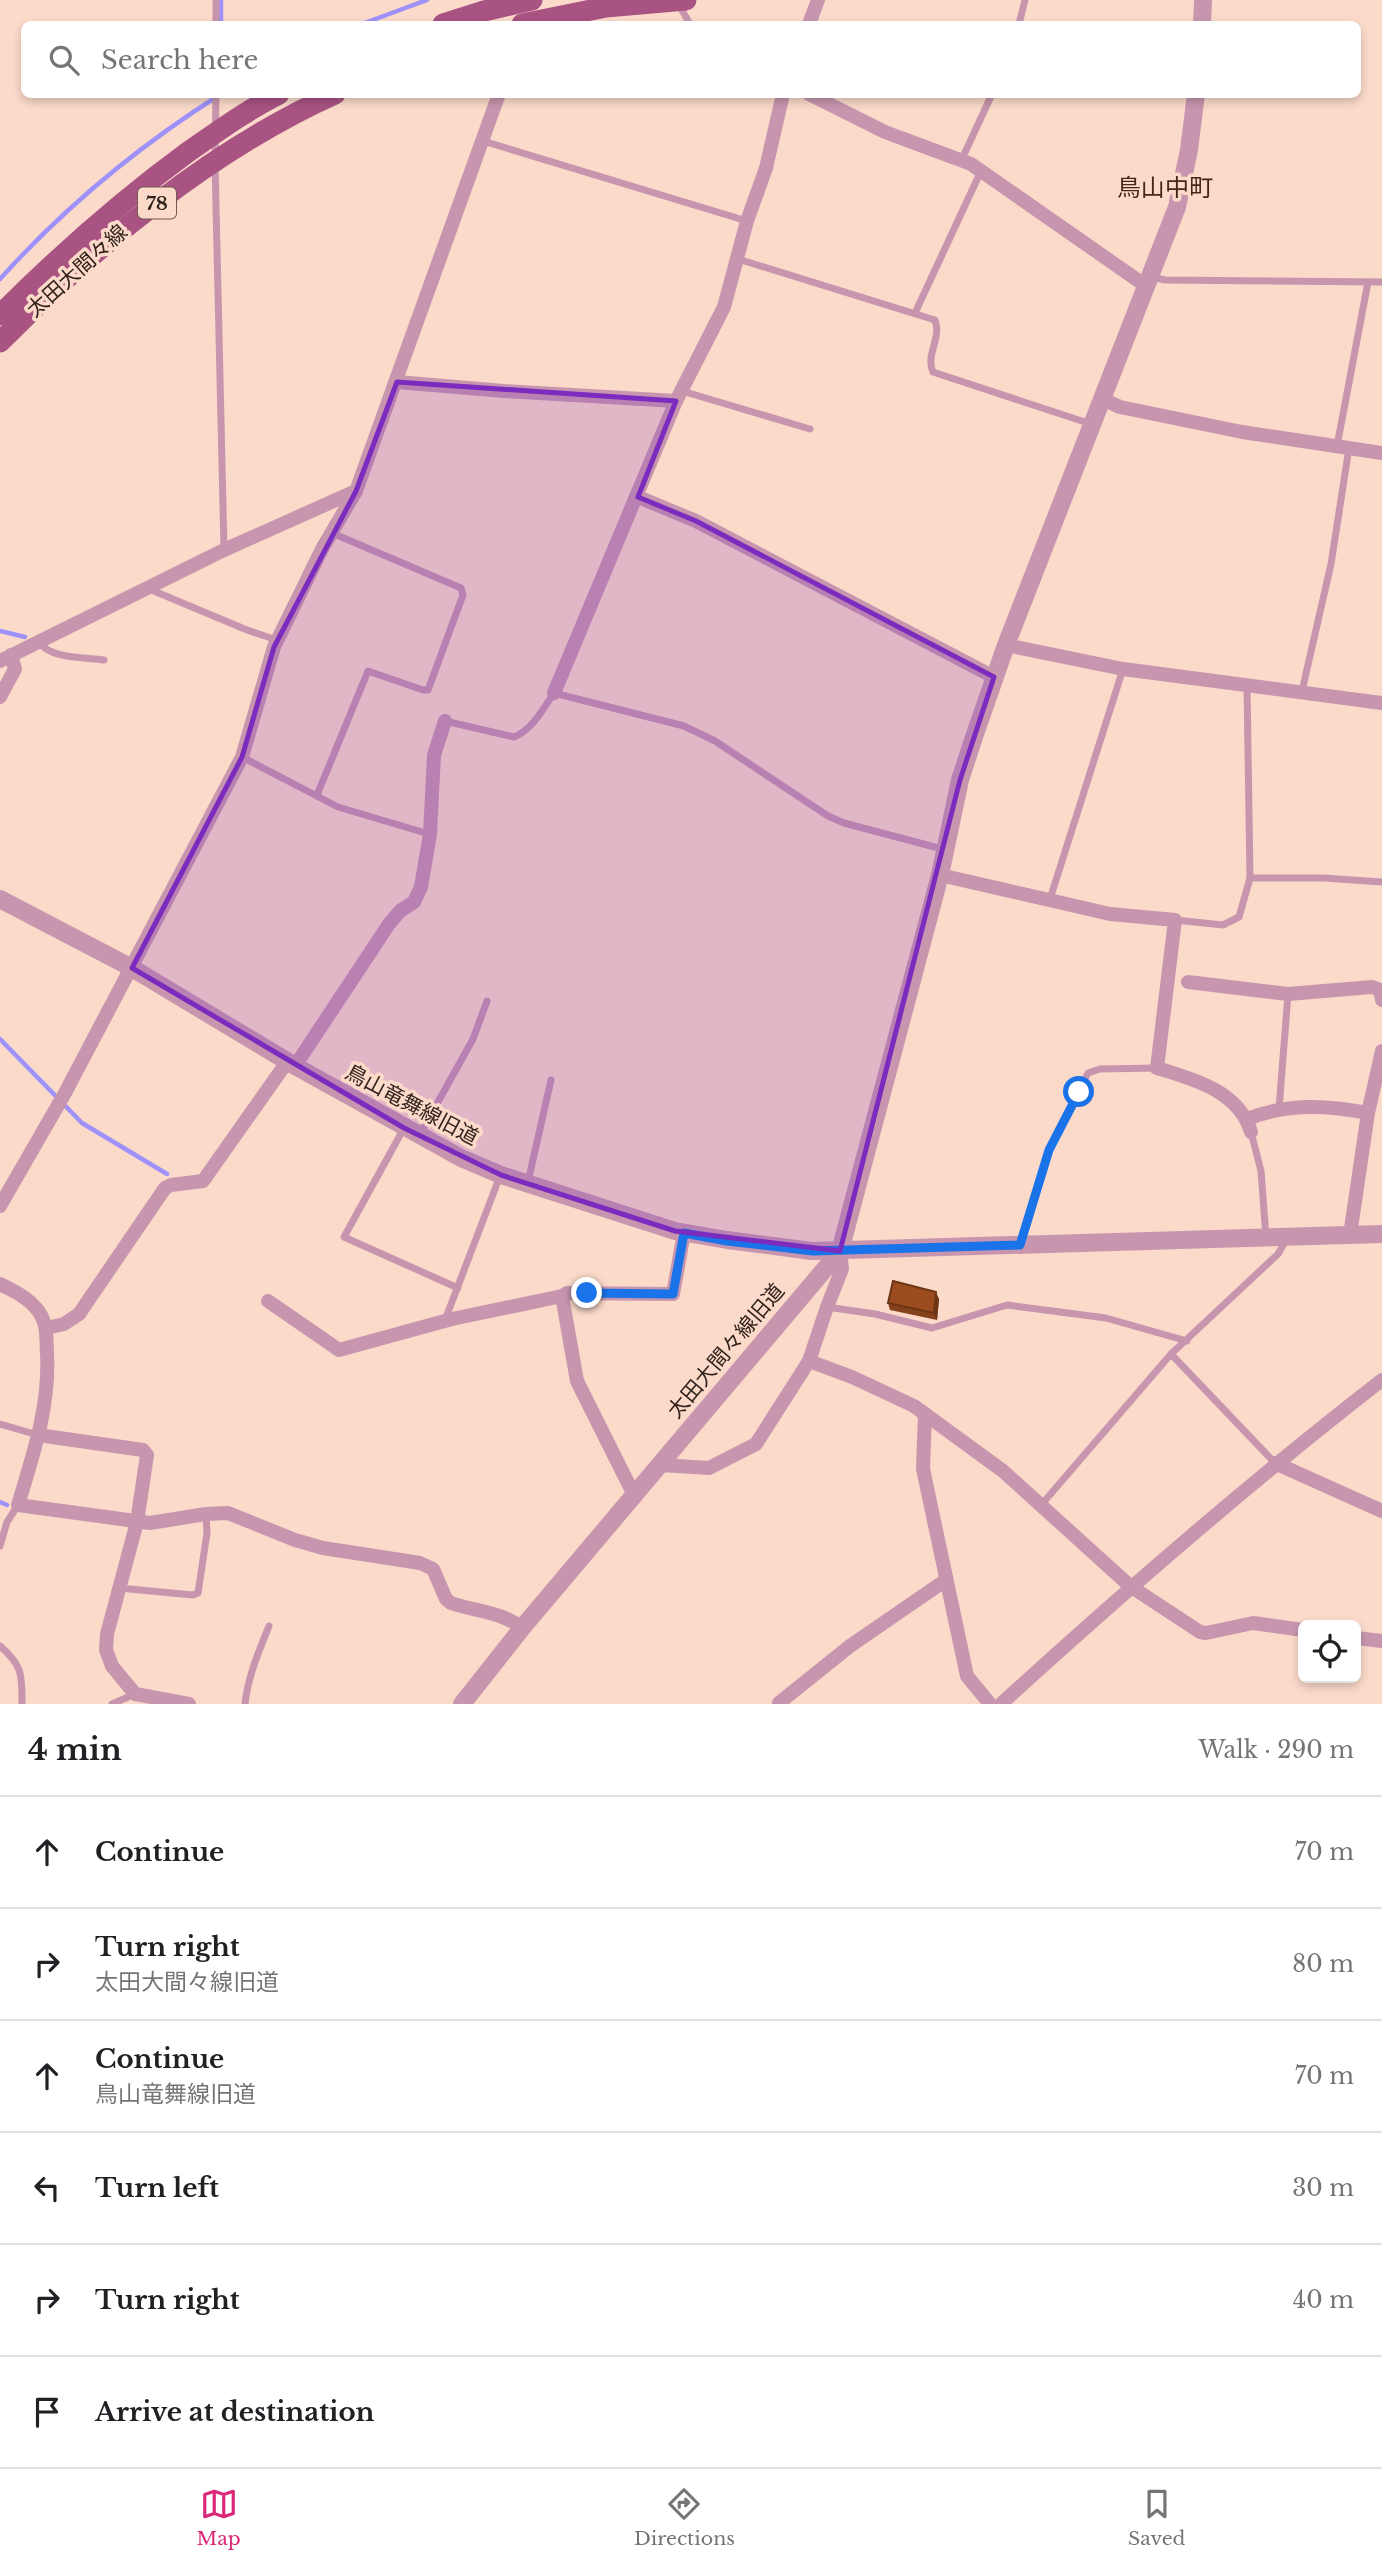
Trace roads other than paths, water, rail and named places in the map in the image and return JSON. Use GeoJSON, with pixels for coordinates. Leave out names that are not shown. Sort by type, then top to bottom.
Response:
{"type":"FeatureCollection","features":[{"type":"Feature","properties":{"kind":"main road"},"geometry":{"type":"LineString","coordinates":[[450,21],[482,6],[532,0]]}},
{"type":"Feature","properties":{"kind":"main road"},"geometry":{"type":"LineString","coordinates":[[537,21],[606,7],[686,0]]}},
{"type":"Feature","properties":{"kind":"main road","name":"太田大間々線"},"geometry":{"type":"LineString","coordinates":[[0,315],[57,258],[160,173],[215,133],[272,98]]}},
{"type":"Feature","properties":{"kind":"main road","name":"太田大間々線"},"geometry":{"type":"LineString","coordinates":[[0,342],[74,271],[132,221],[293,113],[326,98]]}},
{"type":"Feature","properties":{"kind":"street"},"geometry":{"type":"LineString","coordinates":[[810,21],[818,0]]}},
{"type":"Feature","properties":{"kind":"street"},"geometry":{"type":"LineString","coordinates":[[1202,21],[1203,0]]}},
{"type":"Feature","properties":{"kind":"street"},"geometry":{"type":"LineString","coordinates":[[0,1206],[65,1093],[242,757],[277,640],[292,606],[356,491],[498,98]]}},
{"type":"Feature","properties":{"kind":"street"},"geometry":{"type":"LineString","coordinates":[[554,694],[678,396],[724,307],[747,221],[766,168],[782,98]]}},
{"type":"Feature","properties":{"kind":"street"},"geometry":{"type":"LineString","coordinates":[[816,98],[885,132],[962,159],[1148,281]]}},
{"type":"Feature","properties":{"kind":"street"},"geometry":{"type":"LineString","coordinates":[[660,1465],[709,1468],[756,1444],[809,1361],[842,1269],[840,1251],[947,850],[960,780],[1006,645],[1177,207],[1189,150],[1196,98]]}},
{"type":"Feature","properties":{"kind":"street"},"geometry":{"type":"LineString","coordinates":[[397,382],[504,391],[678,396]]}},
{"type":"Feature","properties":{"kind":"street"},"geometry":{"type":"LineString","coordinates":[[1102,399],[1120,407],[1242,432],[1382,453]]}},
{"type":"Feature","properties":{"kind":"street"},"geometry":{"type":"LineString","coordinates":[[0,697],[15,669],[6,658],[223,550],[356,491]]}},
{"type":"Feature","properties":{"kind":"street"},"geometry":{"type":"LineString","coordinates":[[638,497],[696,522],[995,677]]}},
{"type":"Feature","properties":{"kind":"street"},"geometry":{"type":"LineString","coordinates":[[1006,645],[1123,669],[1382,703]]}},
{"type":"Feature","properties":{"kind":"street"},"geometry":{"type":"LineString","coordinates":[[47,1328],[64,1324],[79,1314],[165,1188],[203,1181],[291,1064],[389,924],[400,911],[414,902],[421,887],[430,834],[435,755],[445,721]]}},
{"type":"Feature","properties":{"kind":"street"},"geometry":{"type":"LineString","coordinates":[[940,875],[1110,914],[1175,920],[1157,1068],[1206,1083],[1241,1111],[1249,1125],[1279,1110],[1327,1106],[1368,1113]]}},
{"type":"Feature","properties":{"kind":"street","name":"鳥山竜舞線旧道"},"geometry":{"type":"LineString","coordinates":[[0,899],[132,968],[291,1064],[412,1132],[501,1175],[684,1233],[813,1251],[840,1251]]}},
{"type":"Feature","properties":{"kind":"street"},"geometry":{"type":"LineString","coordinates":[[1188,982],[1288,994],[1372,987],[1380,990],[1382,1000]]}},
{"type":"Feature","properties":{"kind":"street"},"geometry":{"type":"LineString","coordinates":[[1350,1235],[1368,1113],[1382,1051]]}},
{"type":"Feature","properties":{"kind":"street"},"geometry":{"type":"LineString","coordinates":[[268,1301],[339,1350],[445,1320],[567,1293],[673,1294],[684,1233]]}},
{"type":"Feature","properties":{"kind":"street"},"geometry":{"type":"LineString","coordinates":[[840,1251],[1382,1234]]}},
{"type":"Feature","properties":{"kind":"street","name":"太田大間々線旧道"},"geometry":{"type":"LineString","coordinates":[[462,1704],[522,1628],[840,1251]]}},
{"type":"Feature","properties":{"kind":"street"},"geometry":{"type":"LineString","coordinates":[[0,1284],[27,1299],[37,1309],[47,1328],[47,1389],[38,1435],[18,1505],[150,1523],[229,1513],[295,1540],[323,1548],[419,1563],[433,1569],[446,1599],[451,1604],[502,1617],[522,1628]]}},
{"type":"Feature","properties":{"kind":"street"},"geometry":{"type":"LineString","coordinates":[[562,1296],[577,1381],[635,1497]]}},
{"type":"Feature","properties":{"kind":"street"},"geometry":{"type":"LineString","coordinates":[[809,1361],[852,1377],[914,1406],[1003,1471],[1130,1586],[1200,1632],[1253,1623],[1298,1629]]}},
{"type":"Feature","properties":{"kind":"street"},"geometry":{"type":"LineString","coordinates":[[1001,1704],[1130,1586],[1275,1463],[1382,1380]]}},
{"type":"Feature","properties":{"kind":"street"},"geometry":{"type":"LineString","coordinates":[[925,1414],[923,1469],[967,1676],[990,1704]]}},
{"type":"Feature","properties":{"kind":"street"},"geometry":{"type":"LineString","coordinates":[[38,1435],[143,1450],[148,1460],[137,1522],[107,1634],[106,1650],[112,1666],[135,1694],[189,1704]]}},
{"type":"Feature","properties":{"kind":"street"},"geometry":{"type":"LineString","coordinates":[[1275,1463],[1382,1511]]}},
{"type":"Feature","properties":{"kind":"street"},"geometry":{"type":"LineString","coordinates":[[779,1703],[850,1646],[946,1580]]}},
{"type":"Feature","properties":{"kind":"street"},"geometry":{"type":"LineString","coordinates":[[1361,1639],[1382,1641]]}},
{"type":"Feature","properties":{"kind":"lane"},"geometry":{"type":"LineString","coordinates":[[216,0],[216,21]]}},
{"type":"Feature","properties":{"kind":"lane"},"geometry":{"type":"LineString","coordinates":[[1020,21],[1025,0]]}},
{"type":"Feature","properties":{"kind":"lane"},"geometry":{"type":"LineString","coordinates":[[677,1],[688,21]]}},
{"type":"Feature","properties":{"kind":"lane"},"geometry":{"type":"LineString","coordinates":[[216,98],[223,550]]}},
{"type":"Feature","properties":{"kind":"lane"},"geometry":{"type":"LineString","coordinates":[[962,159],[990,98]]}},
{"type":"Feature","properties":{"kind":"lane"},"geometry":{"type":"LineString","coordinates":[[483,141],[747,221]]}},
{"type":"Feature","properties":{"kind":"lane"},"geometry":{"type":"LineString","coordinates":[[915,313],[981,171]]}},
{"type":"Feature","properties":{"kind":"lane"},"geometry":{"type":"LineString","coordinates":[[738,259],[935,320],[939,329],[930,365],[933,372],[1092,425]]}},
{"type":"Feature","properties":{"kind":"lane"},"geometry":{"type":"LineString","coordinates":[[1148,281],[1382,282]]}},
{"type":"Feature","properties":{"kind":"lane"},"geometry":{"type":"LineString","coordinates":[[1302,691],[1331,564],[1343,447],[1368,282]]}},
{"type":"Feature","properties":{"kind":"lane"},"geometry":{"type":"LineString","coordinates":[[678,396],[810,429]]}},
{"type":"Feature","properties":{"kind":"lane"},"geometry":{"type":"LineString","coordinates":[[317,794],[368,671],[428,690],[463,595],[461,588],[332,533]]}},
{"type":"Feature","properties":{"kind":"lane"},"geometry":{"type":"LineString","coordinates":[[149,589],[277,640]]}},
{"type":"Feature","properties":{"kind":"lane"},"geometry":{"type":"LineString","coordinates":[[39,642],[44,650],[54,653],[104,660]]}},
{"type":"Feature","properties":{"kind":"lane"},"geometry":{"type":"LineString","coordinates":[[1050,899],[1123,669]]}},
{"type":"Feature","properties":{"kind":"lane"},"geometry":{"type":"LineString","coordinates":[[1175,920],[1223,925],[1240,917],[1250,878],[1247,685]]}},
{"type":"Feature","properties":{"kind":"lane"},"geometry":{"type":"LineString","coordinates":[[445,721],[514,737],[531,726],[554,694],[684,726],[715,741],[828,816],[844,823],[947,850]]}},
{"type":"Feature","properties":{"kind":"lane"},"geometry":{"type":"LineString","coordinates":[[242,757],[338,807],[430,834]]}},
{"type":"Feature","properties":{"kind":"lane"},"geometry":{"type":"LineString","coordinates":[[1250,878],[1324,878],[1382,882]]}},
{"type":"Feature","properties":{"kind":"lane"},"geometry":{"type":"LineString","coordinates":[[1167,980],[1188,982]]}},
{"type":"Feature","properties":{"kind":"lane"},"geometry":{"type":"LineString","coordinates":[[1279,1110],[1288,994]]}},
{"type":"Feature","properties":{"kind":"lane"},"geometry":{"type":"LineString","coordinates":[[458,1289],[344,1237],[473,1039],[488,1001]]}},
{"type":"Feature","properties":{"kind":"lane"},"geometry":{"type":"LineString","coordinates":[[1020,1245],[1049,1150],[1088,1073],[1100,1069],[1157,1068]]}},
{"type":"Feature","properties":{"kind":"lane"},"geometry":{"type":"LineString","coordinates":[[527,1184],[551,1080]]}},
{"type":"Feature","properties":{"kind":"lane"},"geometry":{"type":"LineString","coordinates":[[1249,1125],[1261,1171],[1266,1237]]}},
{"type":"Feature","properties":{"kind":"lane"},"geometry":{"type":"LineString","coordinates":[[445,1320],[501,1175]]}},
{"type":"Feature","properties":{"kind":"lane"},"geometry":{"type":"LineString","coordinates":[[1042,1504],[1171,1354],[1278,1254],[1288,1238]]}},
{"type":"Feature","properties":{"kind":"lane"},"geometry":{"type":"LineString","coordinates":[[827,1307],[875,1314],[932,1328],[1007,1305],[1107,1318],[1187,1341]]}},
{"type":"Feature","properties":{"kind":"lane"},"geometry":{"type":"LineString","coordinates":[[1171,1354],[1275,1463]]}},
{"type":"Feature","properties":{"kind":"lane"},"geometry":{"type":"LineString","coordinates":[[0,1424],[38,1435]]}},
{"type":"Feature","properties":{"kind":"lane"},"geometry":{"type":"LineString","coordinates":[[0,1546],[8,1522],[18,1505]]}},
{"type":"Feature","properties":{"kind":"lane"},"geometry":{"type":"LineString","coordinates":[[119,1588],[193,1595],[198,1593],[207,1533],[206,1514]]}},
{"type":"Feature","properties":{"kind":"lane"},"geometry":{"type":"LineString","coordinates":[[245,1704],[253,1667],[269,1626]]}},
{"type":"Feature","properties":{"kind":"lane"},"geometry":{"type":"LineString","coordinates":[[0,1646],[16,1660],[22,1674],[22,1704]]}},
{"type":"Feature","properties":{"kind":"lane"},"geometry":{"type":"LineString","coordinates":[[112,1704],[135,1694]]}},
{"type":"Feature","properties":{"kind":"waterway"},"geometry":{"type":"LineString","coordinates":[[221,0],[221,21]]}},
{"type":"Feature","properties":{"kind":"waterway"},"geometry":{"type":"LineString","coordinates":[[370,21],[427,0]]}},
{"type":"Feature","properties":{"kind":"waterway"},"geometry":{"type":"LineString","coordinates":[[0,279],[50,227],[104,179],[161,134],[215,98]]}},
{"type":"Feature","properties":{"kind":"waterway"},"geometry":{"type":"LineString","coordinates":[[0,631],[25,637]]}},
{"type":"Feature","properties":{"kind":"waterway"},"geometry":{"type":"LineString","coordinates":[[0,1039],[82,1123],[167,1174]]}},
{"type":"Feature","properties":{"kind":"waterway"},"geometry":{"type":"LineString","coordinates":[[0,1502],[7,1505]]}},
{"type":"Feature","properties":{"kind":"district","name":"鳥山中町"},"geometry":{"type":"Point","coordinates":[1165,187]}}]}
